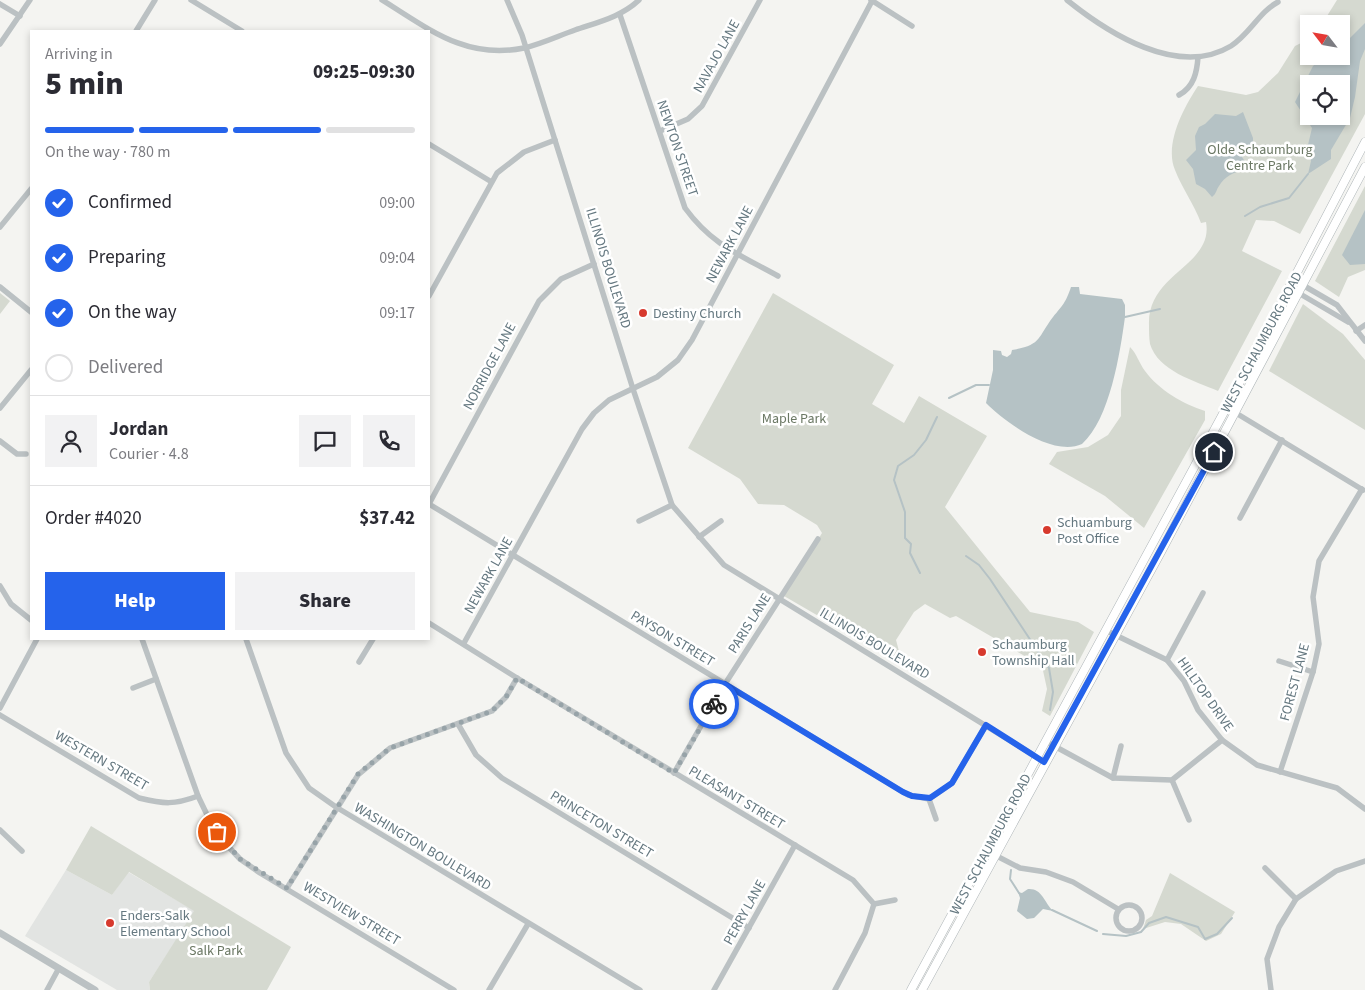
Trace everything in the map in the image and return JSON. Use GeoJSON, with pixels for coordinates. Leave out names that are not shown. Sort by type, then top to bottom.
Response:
{"type":"FeatureCollection","features":[{"type":"Feature","properties":{"kind":"main road","name":"WEST SCHAUMBURG ROAD"},"geometry":{"type":"LineString","coordinates":[[910,990],[987,851],[1290,288],[1365,142]]}},
{"type":"Feature","properties":{"kind":"main road","name":"WEST SCHAUMBURG ROAD"},"geometry":{"type":"LineString","coordinates":[[922,990],[1304,285],[1365,166]]}},
{"type":"Feature","properties":{"kind":"street"},"geometry":{"type":"LineString","coordinates":[[0,44],[30,0]]}},
{"type":"Feature","properties":{"kind":"street"},"geometry":{"type":"LineString","coordinates":[[137,30],[154,0]]}},
{"type":"Feature","properties":{"kind":"street"},"geometry":{"type":"LineString","coordinates":[[191,0],[240,30]]}},
{"type":"Feature","properties":{"kind":"street"},"geometry":{"type":"LineString","coordinates":[[382,0],[442,37],[461,46],[492,51],[525,47],[620,15],[639,0]]}},
{"type":"Feature","properties":{"kind":"street","name":"ILLINOIS BOULEVARD"},"geometry":{"type":"LineString","coordinates":[[507,0],[556,140],[633,389],[672,505],[724,565],[1044,762]]}},
{"type":"Feature","properties":{"kind":"street","name":"NAVAJO LANE"},"geometry":{"type":"LineString","coordinates":[[660,132],[688,119],[702,106],[760,0]]}},
{"type":"Feature","properties":{"kind":"street"},"geometry":{"type":"LineString","coordinates":[[871,0],[912,26]]}},
{"type":"Feature","properties":{"kind":"street","name":"NEWARK LANE"},"geometry":{"type":"LineString","coordinates":[[464,643],[590,418],[609,400],[657,377],[678,360],[692,340],[871,0]]}},
{"type":"Feature","properties":{"kind":"street"},"geometry":{"type":"LineString","coordinates":[[1067,0],[1109,29],[1142,45],[1160,52],[1198,57],[1230,46],[1241,38],[1265,11],[1278,2]]}},
{"type":"Feature","properties":{"kind":"street"},"geometry":{"type":"LineString","coordinates":[[0,4],[20,16]]}},
{"type":"Feature","properties":{"kind":"street","name":"NEWTON STREET"},"geometry":{"type":"LineString","coordinates":[[620,15],[685,208],[699,227],[711,238],[778,276]]}},
{"type":"Feature","properties":{"kind":"street"},"geometry":{"type":"LineString","coordinates":[[1179,95],[1191,84],[1198,67],[1198,57]]}},
{"type":"Feature","properties":{"kind":"street"},"geometry":{"type":"LineString","coordinates":[[430,294],[490,181],[504,166],[518,156],[556,140]]}},
{"type":"Feature","properties":{"kind":"street"},"geometry":{"type":"LineString","coordinates":[[430,145],[490,181]]}},
{"type":"Feature","properties":{"kind":"street"},"geometry":{"type":"LineString","coordinates":[[0,227],[30,189]]}},
{"type":"Feature","properties":{"kind":"street","name":"NORRIDGE LANE"},"geometry":{"type":"LineString","coordinates":[[430,502],[539,301],[561,279],[594,264]]}},
{"type":"Feature","properties":{"kind":"street"},"geometry":{"type":"LineString","coordinates":[[1294,280],[1336,305],[1365,341]]}},
{"type":"Feature","properties":{"kind":"street"},"geometry":{"type":"LineString","coordinates":[[0,287],[30,311]]}},
{"type":"Feature","properties":{"kind":"street"},"geometry":{"type":"LineString","coordinates":[[1290,288],[1350,323]]}},
{"type":"Feature","properties":{"kind":"street"},"geometry":{"type":"LineString","coordinates":[[1356,331],[1365,324]]}},
{"type":"Feature","properties":{"kind":"street"},"geometry":{"type":"LineString","coordinates":[[0,408],[30,371]]}},
{"type":"Feature","properties":{"kind":"street"},"geometry":{"type":"LineString","coordinates":[[1226,407],[1363,490]]}},
{"type":"Feature","properties":{"kind":"street"},"geometry":{"type":"LineString","coordinates":[[0,440],[17,454],[26,454]]}},
{"type":"Feature","properties":{"kind":"street"},"geometry":{"type":"LineString","coordinates":[[1240,518],[1282,440]]}},
{"type":"Feature","properties":{"kind":"street","name":"FOREST LANE"},"geometry":{"type":"LineString","coordinates":[[1280,772],[1313,672],[1319,644],[1313,597],[1319,562],[1363,490]]}},
{"type":"Feature","properties":{"kind":"street","name":"PAYSON STREET"},"geometry":{"type":"LineString","coordinates":[[430,505],[903,792],[912,796],[930,798]]}},
{"type":"Feature","properties":{"kind":"street"},"geometry":{"type":"LineString","coordinates":[[639,521],[672,505]]}},
{"type":"Feature","properties":{"kind":"street"},"geometry":{"type":"LineString","coordinates":[[699,537],[721,521]]}},
{"type":"Feature","properties":{"kind":"street","name":"PARIS LANE"},"geometry":{"type":"LineString","coordinates":[[674,773],[725,684],[818,539]]}},
{"type":"Feature","properties":{"kind":"street"},"geometry":{"type":"LineString","coordinates":[[0,586],[11,604],[30,619]]}},
{"type":"Feature","properties":{"kind":"street"},"geometry":{"type":"LineString","coordinates":[[1167,660],[1203,593]]}},
{"type":"Feature","properties":{"kind":"street","name":"PLEASANT STREET"},"geometry":{"type":"LineString","coordinates":[[430,624],[853,880],[874,904]]}},
{"type":"Feature","properties":{"kind":"street","name":"HILLTOP DRIVE"},"geometry":{"type":"LineString","coordinates":[[1105,630],[1167,660],[1184,681],[1198,710],[1222,740],[1257,765],[1338,788],[1365,809]]}},
{"type":"Feature","properties":{"kind":"street"},"geometry":{"type":"LineString","coordinates":[[0,708],[36,640]]}},
{"type":"Feature","properties":{"kind":"street","name":"WESTVIEW STREET"},"geometry":{"type":"LineString","coordinates":[[142,640],[198,796],[223,841],[240,859],[454,990]]}},
{"type":"Feature","properties":{"kind":"street","name":"WASHINGTON BOULEVARD"},"geometry":{"type":"LineString","coordinates":[[246,640],[286,753],[309,788],[336,807],[640,990]]}},
{"type":"Feature","properties":{"kind":"street"},"geometry":{"type":"LineString","coordinates":[[359,662],[372,640]]}},
{"type":"Feature","properties":{"kind":"street"},"geometry":{"type":"LineString","coordinates":[[1279,661],[1313,672]]}},
{"type":"Feature","properties":{"kind":"street"},"geometry":{"type":"LineString","coordinates":[[287,888],[358,774],[390,748],[492,711],[506,697],[517,678]]}},
{"type":"Feature","properties":{"kind":"street"},"geometry":{"type":"LineString","coordinates":[[133,688],[156,679]]}},
{"type":"Feature","properties":{"kind":"street","name":"WESTERN STREET"},"geometry":{"type":"LineString","coordinates":[[0,715],[139,798],[166,804],[177,803],[198,796]]}},
{"type":"Feature","properties":{"kind":"street","name":"PRINCETON STREET"},"geometry":{"type":"LineString","coordinates":[[458,724],[476,755],[502,778],[748,928]]}},
{"type":"Feature","properties":{"kind":"street"},"geometry":{"type":"LineString","coordinates":[[936,819],[930,798],[952,783],[986,725]]}},
{"type":"Feature","properties":{"kind":"street"},"geometry":{"type":"LineString","coordinates":[[1045,741],[1113,778],[1172,780],[1222,740]]}},
{"type":"Feature","properties":{"kind":"street"},"geometry":{"type":"LineString","coordinates":[[1113,778],[1121,746]]}},
{"type":"Feature","properties":{"kind":"street"},"geometry":{"type":"LineString","coordinates":[[1172,780],[1188,820]]}},
{"type":"Feature","properties":{"kind":"street"},"geometry":{"type":"LineString","coordinates":[[0,830],[22,851]]}},
{"type":"Feature","properties":{"kind":"street","name":"PERRY LANE"},"geometry":{"type":"LineString","coordinates":[[714,990],[795,845]]}},
{"type":"Feature","properties":{"kind":"street"},"geometry":{"type":"LineString","coordinates":[[987,851],[1020,868],[1046,872],[1073,882],[1118,909]]}},
{"type":"Feature","properties":{"kind":"street"},"geometry":{"type":"LineString","coordinates":[[1271,990],[1267,959],[1279,927],[1296,899],[1336,871],[1365,861]]}},
{"type":"Feature","properties":{"kind":"street"},"geometry":{"type":"LineString","coordinates":[[1266,868],[1296,899]]}},
{"type":"Feature","properties":{"kind":"street"},"geometry":{"type":"LineString","coordinates":[[835,990],[865,933],[874,904],[895,900]]}},
{"type":"Feature","properties":{"kind":"street"},"geometry":{"type":"LineString","coordinates":[[1125,906],[1138,910],[1141,921],[1137,929],[1130,932],[1120,928],[1117,921],[1118,909],[1125,906]]}},
{"type":"Feature","properties":{"kind":"street"},"geometry":{"type":"LineString","coordinates":[[489,990],[528,924]]}},
{"type":"Feature","properties":{"kind":"street"},"geometry":{"type":"LineString","coordinates":[[0,933],[95,990]]}},
{"type":"Feature","properties":{"kind":"street"},"geometry":{"type":"LineString","coordinates":[[47,990],[59,968]]}},
{"type":"Feature","properties":{"kind":"shaded area"},"geometry":{"type":"Polygon","coordinates":[[[1365,23],[1365,49],[1360,61],[1350,118],[1350,75],[1308,75],[1313,66],[1350,65],[1350,38],[1365,23]]]}},
{"type":"Feature","properties":{"kind":"shaded area"},"geometry":{"type":"Polygon","coordinates":[[[1300,92],[1300,110],[1295,102],[1300,92]]]}},
{"type":"Feature","properties":{"kind":"shaded area"},"geometry":{"type":"Polygon","coordinates":[[[1243,112],[1253,138],[1253,146],[1246,148],[1242,157],[1247,165],[1244,170],[1227,177],[1212,197],[1205,189],[1196,184],[1193,169],[1186,160],[1196,150],[1195,136],[1199,127],[1215,114],[1236,116],[1243,112]]]}},
{"type":"Feature","properties":{"kind":"shaded area"},"geometry":{"type":"Polygon","coordinates":[[[1310,125],[1346,125],[1331,150],[1331,159],[1308,174],[1311,161],[1307,149],[1312,128],[1310,125]]]}},
{"type":"Feature","properties":{"kind":"shaded area"},"geometry":{"type":"Polygon","coordinates":[[[1365,210],[1365,264],[1350,265],[1342,255],[1365,210]]]}},
{"type":"Feature","properties":{"kind":"shaded area"},"geometry":{"type":"Polygon","coordinates":[[[1071,287],[1079,287],[1080,294],[1122,299],[1125,305],[1125,317],[1117,366],[1100,419],[1092,433],[1082,444],[1070,447],[1058,446],[1031,436],[1005,420],[986,403],[993,370],[993,350],[1001,351],[1002,355],[1007,357],[1011,354],[1012,350],[1034,343],[1064,303],[1071,287]]]}},
{"type":"Feature","properties":{"kind":"shaded area","name":"Enders-Salk Elementary School"},"geometry":{"type":"Polygon","coordinates":[[[66,870],[112,895],[128,872],[195,911],[149,982],[150,990],[117,990],[25,936],[66,870]]]}},
{"type":"Feature","properties":{"kind":"shaded area"},"geometry":{"type":"Polygon","coordinates":[[[1028,889],[1033,889],[1040,893],[1053,911],[1043,909],[1034,918],[1027,919],[1017,911],[1020,898],[1018,892],[1022,893],[1028,889]]]}},
{"type":"Feature","properties":{"kind":"green space","name":"Olde Schaumburg Centre Park"},"geometry":{"type":"Polygon","coordinates":[[[1337,0],[1365,0],[1365,114],[1300,234],[1274,221],[1256,220],[1242,251],[1282,271],[1218,391],[1188,379],[1169,368],[1154,353],[1150,344],[1149,325],[1151,307],[1158,293],[1191,260],[1200,249],[1206,237],[1206,222],[1201,223],[1175,170],[1172,160],[1174,138],[1187,104],[1198,86],[1246,95],[1258,92],[1278,73],[1295,46],[1300,44],[1300,65],[1350,65],[1350,15],[1328,15],[1337,0]]]}},
{"type":"Feature","properties":{"kind":"green space"},"geometry":{"type":"Polygon","coordinates":[[[1365,186],[1365,270],[1348,277],[1339,297],[1315,281],[1365,186]]]}},
{"type":"Feature","properties":{"kind":"green space"},"geometry":{"type":"Polygon","coordinates":[[[0,293],[10,301],[0,314],[0,293]]]}},
{"type":"Feature","properties":{"kind":"green space","name":"Maple Park"},"geometry":{"type":"Polygon","coordinates":[[[773,293],[894,365],[872,404],[904,423],[919,396],[987,436],[945,507],[1030,612],[1078,622],[1094,632],[1050,716],[1042,711],[1047,689],[1042,666],[956,616],[950,618],[925,604],[914,612],[896,640],[900,655],[896,661],[784,596],[822,533],[817,525],[784,505],[758,504],[740,479],[688,448],[773,293]]]}},
{"type":"Feature","properties":{"kind":"green space"},"geometry":{"type":"Polygon","coordinates":[[[1303,304],[1343,334],[1365,360],[1365,430],[1269,371],[1303,304]]]}},
{"type":"Feature","properties":{"kind":"green space"},"geometry":{"type":"Polygon","coordinates":[[[1130,347],[1145,371],[1164,390],[1180,400],[1205,411],[1205,420],[1144,528],[1105,496],[1049,464],[1057,452],[1088,447],[1108,435],[1121,416],[1121,390],[1130,347]]]}},
{"type":"Feature","properties":{"kind":"green space","name":"Salk Park"},"geometry":{"type":"Polygon","coordinates":[[[91,826],[291,947],[267,990],[150,990],[149,982],[194,911],[129,872],[112,895],[66,870],[91,826]]]}},
{"type":"Feature","properties":{"kind":"green space"},"geometry":{"type":"Polygon","coordinates":[[[1170,873],[1235,912],[1221,934],[1206,941],[1181,924],[1165,922],[1143,929],[1146,920],[1152,916],[1170,873]]]}},
{"type":"Feature","properties":{"kind":"waterway"},"geometry":{"type":"LineString","coordinates":[[1245,216],[1260,207],[1289,198],[1308,174]]}},
{"type":"Feature","properties":{"kind":"waterway"},"geometry":{"type":"LineString","coordinates":[[1125,317],[1160,309]]}},
{"type":"Feature","properties":{"kind":"waterway"},"geometry":{"type":"LineString","coordinates":[[949,398],[976,385],[989,385]]}},
{"type":"Feature","properties":{"kind":"waterway"},"geometry":{"type":"LineString","coordinates":[[920,573],[910,553],[911,544],[905,538],[905,512],[894,480],[898,466],[914,455],[926,440],[937,417]]}},
{"type":"Feature","properties":{"kind":"waterway"},"geometry":{"type":"LineString","coordinates":[[966,556],[979,565],[990,579],[1049,668],[1053,692],[1050,710]]}},
{"type":"Feature","properties":{"kind":"waterway"},"geometry":{"type":"LineString","coordinates":[[1011,870],[1010,879],[1019,893]]}},
{"type":"Feature","properties":{"kind":"waterway"},"geometry":{"type":"LineString","coordinates":[[1052,910],[1097,931]]}},
{"type":"Feature","properties":{"kind":"waterway"},"geometry":{"type":"LineString","coordinates":[[1103,934],[1126,936],[1141,932],[1149,923],[1166,917],[1198,927],[1205,939],[1217,934],[1232,918]]}},
{"type":"Feature","properties":{"kind":"way so far"},"geometry":{"type":"LineString","coordinates":[[217,832],[240,859],[287,888],[358,774],[390,748],[492,711],[506,697],[517,678],[674,773],[714,704]]}},
{"type":"Feature","properties":{"kind":"place","name":"Destiny Church"},"geometry":{"type":"Point","coordinates":[643,313]}},
{"type":"Feature","properties":{"kind":"place","name":"Schuamburg Post Office"},"geometry":{"type":"Point","coordinates":[1047,530]}},
{"type":"Feature","properties":{"kind":"place","name":"Schaumburg Township Hall"},"geometry":{"type":"Point","coordinates":[982,652]}},
{"type":"Feature","properties":{"kind":"place","name":"Enders-Salk Elementary School"},"geometry":{"type":"Point","coordinates":[110,923]}},
{"type":"Feature","properties":{"kind":"route"},"geometry":{"type":"LineString","coordinates":[[714,704],[725,684],[903,792],[917,797],[930,798],[952,783],[986,725],[1044,762],[1161,552],[1214,452]]}}]}
